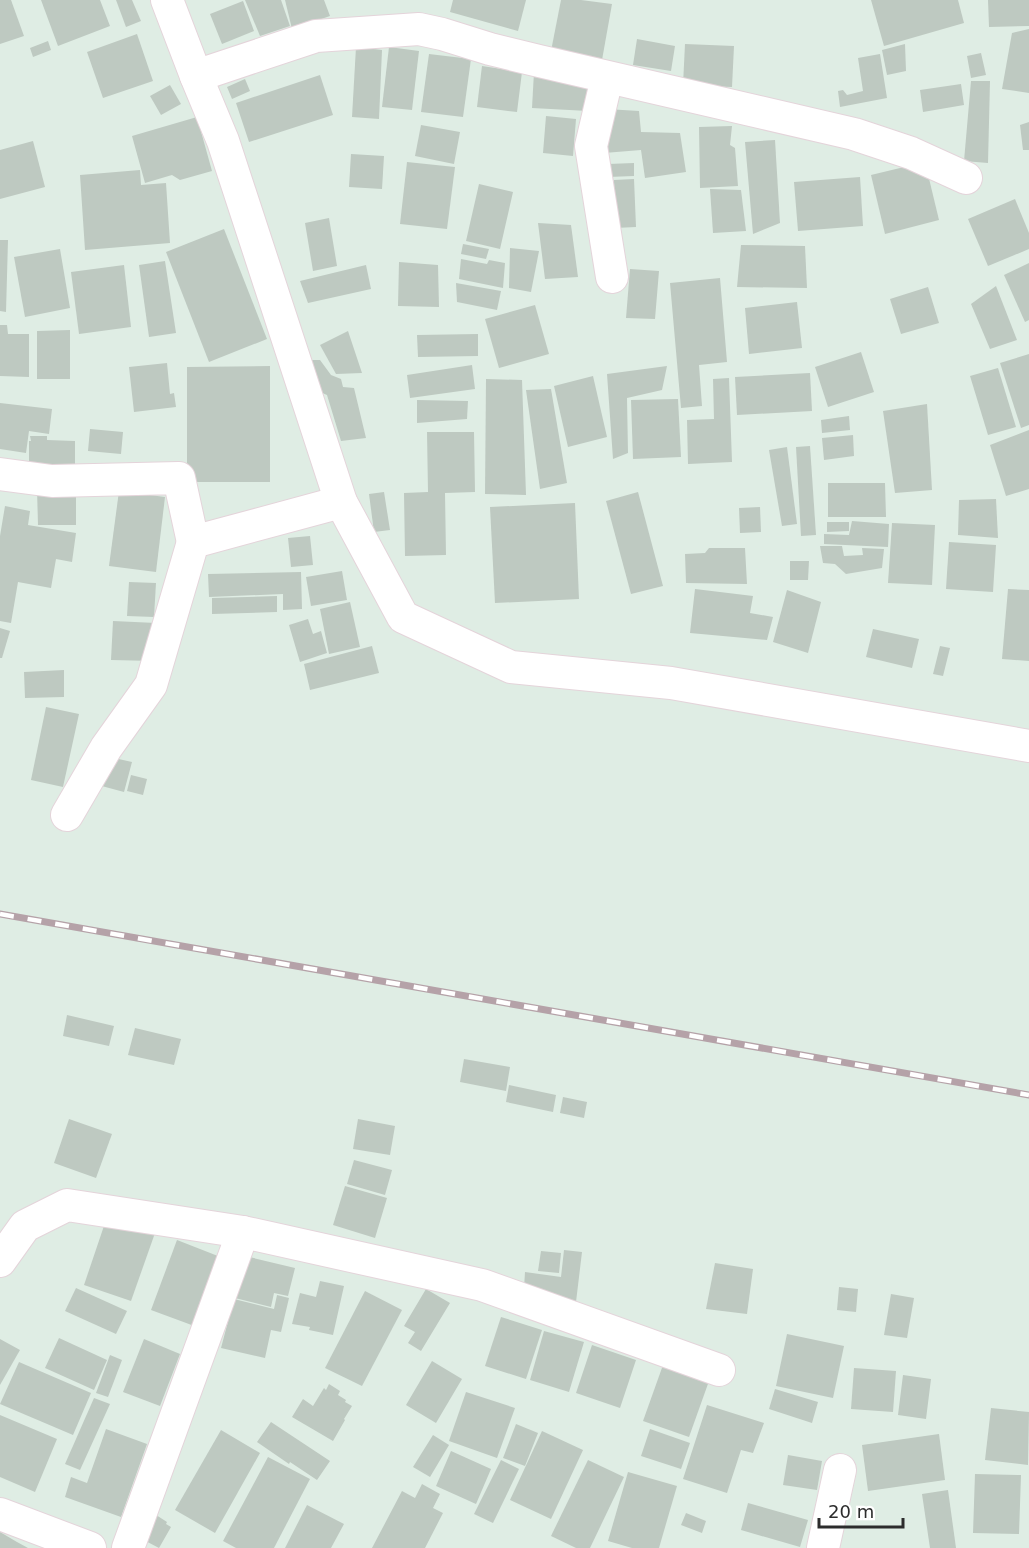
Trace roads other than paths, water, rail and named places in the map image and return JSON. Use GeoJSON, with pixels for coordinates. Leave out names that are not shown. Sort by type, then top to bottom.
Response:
{"type":"FeatureCollection","features":[{"type":"Feature","properties":{"kind":"street"},"geometry":{"type":"LineString","coordinates":[[167,0],[223,141],[341,502],[403,617],[511,667],[671,683],[1029,746]]}},
{"type":"Feature","properties":{"kind":"street"},"geometry":{"type":"LineString","coordinates":[[196,76],[316,36],[418,28],[490,49],[607,78],[854,134],[911,153],[966,178]]}},
{"type":"Feature","properties":{"kind":"street"},"geometry":{"type":"LineString","coordinates":[[607,78],[591,146],[612,277]]}},
{"type":"Feature","properties":{"kind":"street"},"geometry":{"type":"LineString","coordinates":[[0,474],[52,481],[179,478],[193,542],[151,685],[106,748],[67,815]]}},
{"type":"Feature","properties":{"kind":"street"},"geometry":{"type":"LineString","coordinates":[[193,542],[341,502]]}},
{"type":"Feature","properties":{"kind":"street"},"geometry":{"type":"LineString","coordinates":[[0,1262],[26,1226],[67,1205],[243,1232],[482,1285],[719,1370]]}},
{"type":"Feature","properties":{"kind":"street"},"geometry":{"type":"LineString","coordinates":[[128,1548],[243,1232]]}},
{"type":"Feature","properties":{"kind":"street"},"geometry":{"type":"LineString","coordinates":[[823,1548],[840,1470]]}},
{"type":"Feature","properties":{"kind":"street"},"geometry":{"type":"LineString","coordinates":[[0,1514],[90,1548]]}},
{"type":"Feature","properties":{"kind":"railway"},"geometry":{"type":"LineString","coordinates":[[0,914],[1029,1095]]}}]}
